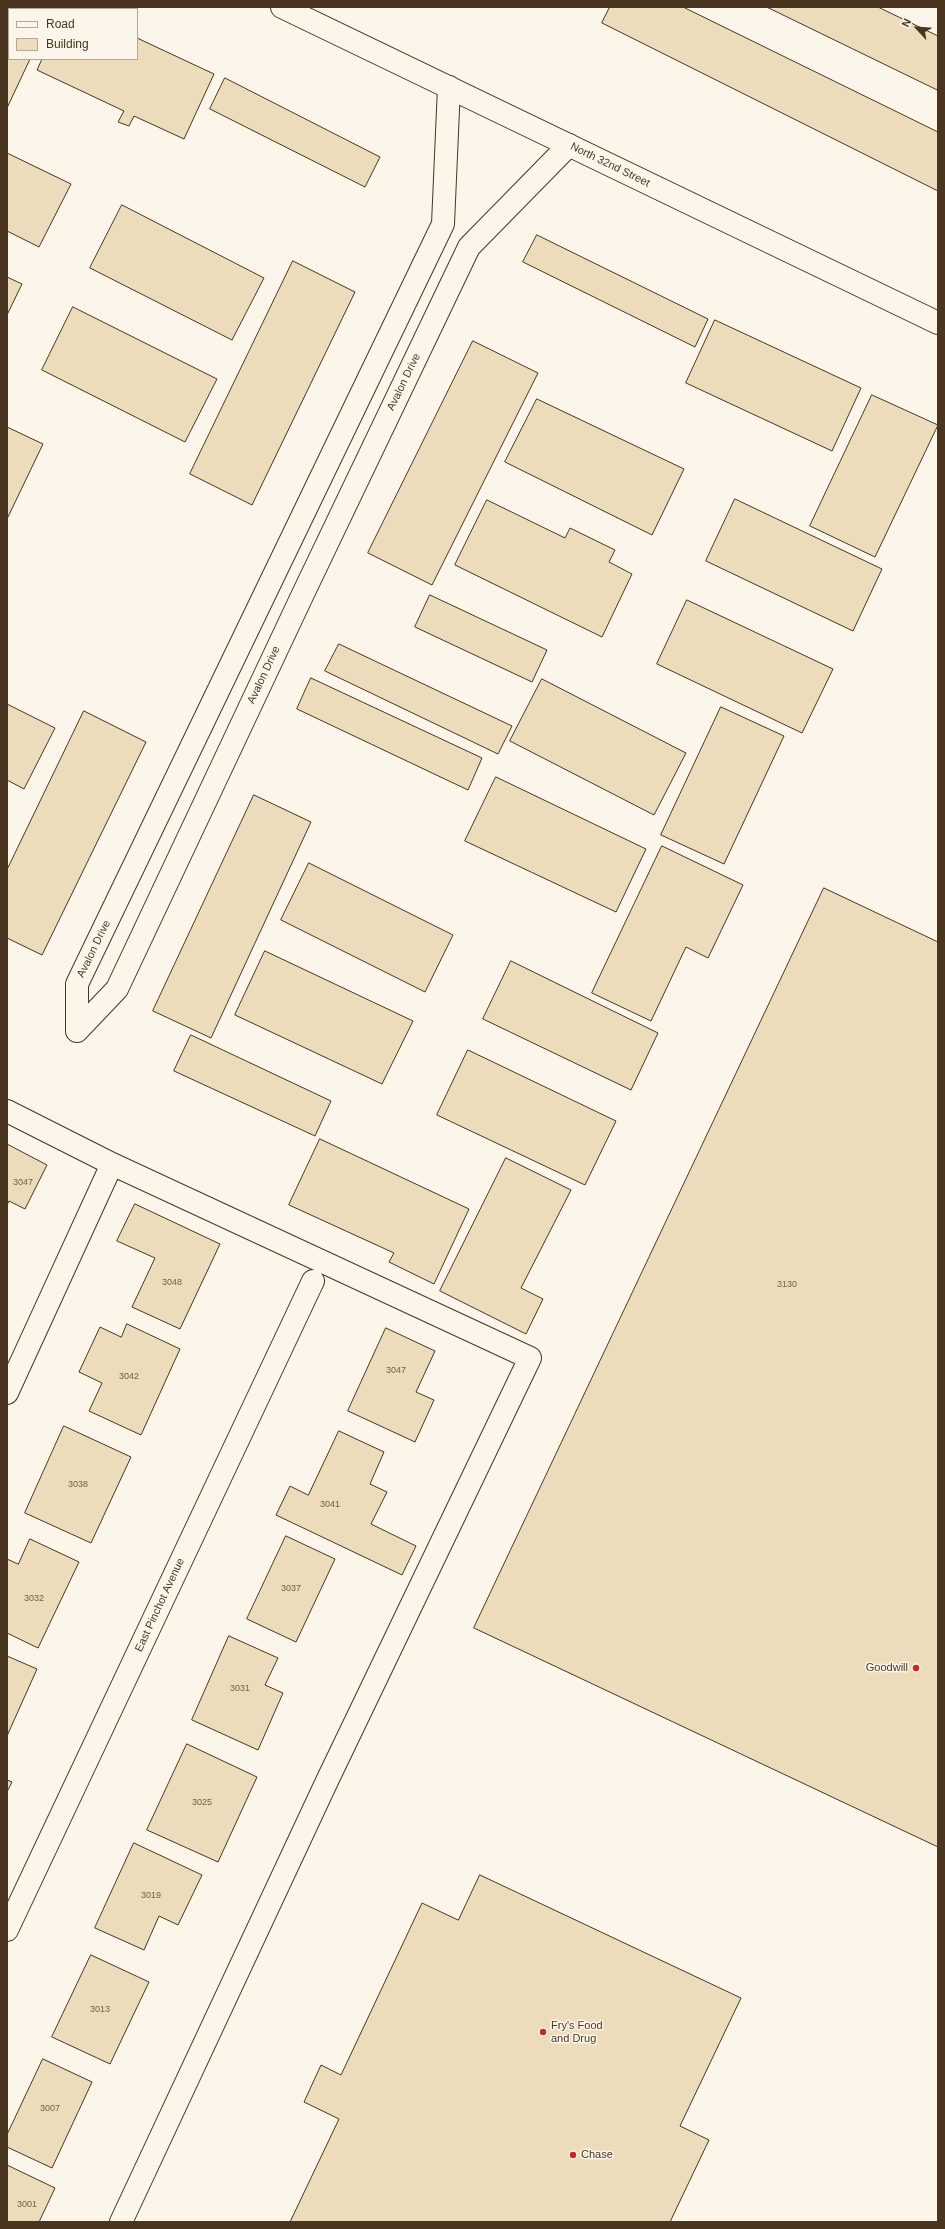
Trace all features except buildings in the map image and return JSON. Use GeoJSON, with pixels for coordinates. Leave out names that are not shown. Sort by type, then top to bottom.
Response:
{"type":"FeatureCollection","features":[{"type":"Feature","properties":{"kind":"main road","name":"North 32nd Street"},"geometry":{"type":"LineString","coordinates":[[282,7],[938,323]]}},
{"type":"Feature","properties":{"kind":"main road","name":"Avalon Drive"},"geometry":{"type":"LineString","coordinates":[[449,87],[443,224],[77,984],[77,1031],[117,989],[302,594],[469,247],[569,145]]}},
{"type":"Feature","properties":{"kind":"main road"},"geometry":{"type":"LineString","coordinates":[[7,1111],[112,1164],[530,1358],[327,1781],[121,2222]]}},
{"type":"Feature","properties":{"kind":"main road"},"geometry":{"type":"LineString","coordinates":[[7,1393],[112,1164]]}},
{"type":"Feature","properties":{"kind":"main road","name":"East Pinchot Avenue"},"geometry":{"type":"LineString","coordinates":[[7,1930],[313,1281]]}},
{"type":"Feature","properties":{"kind":"place","name":"Goodwill"},"geometry":{"type":"Point","coordinates":[916,1668]}},
{"type":"Feature","properties":{"kind":"place","name":"Fry's Food and Drug"},"geometry":{"type":"Point","coordinates":[543,2032]}},
{"type":"Feature","properties":{"kind":"place","name":"Chase"},"geometry":{"type":"Point","coordinates":[573,2155]}}]}
